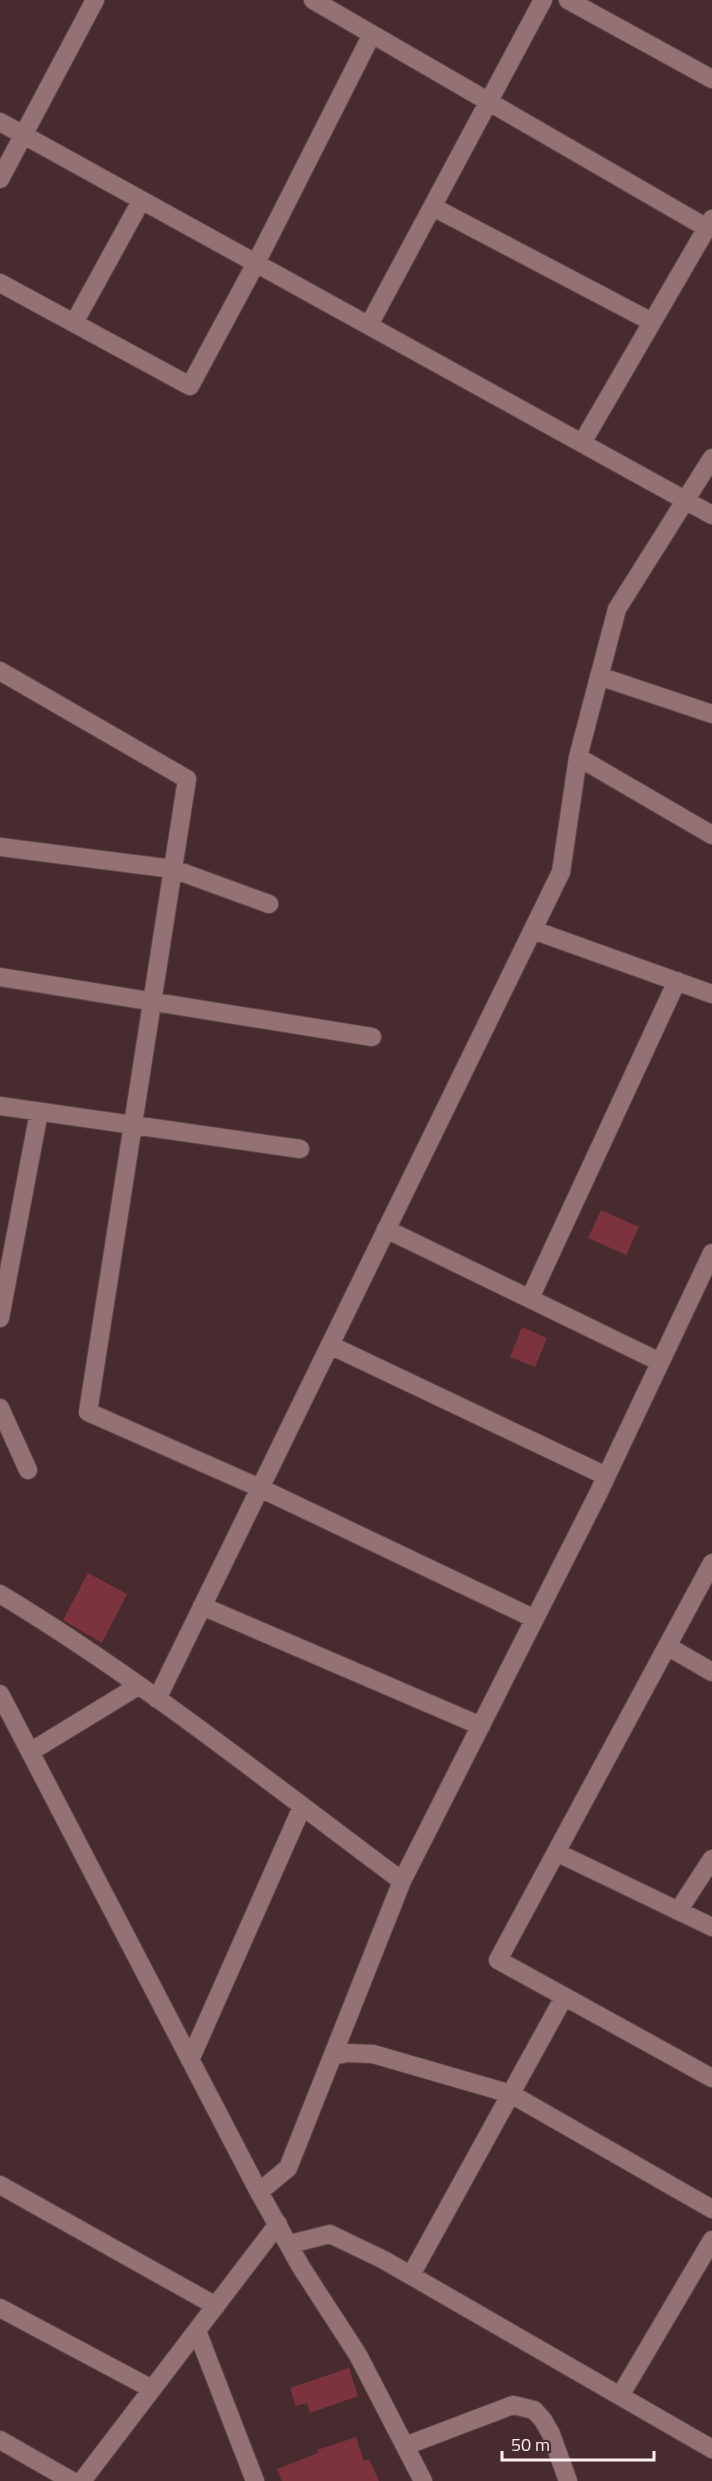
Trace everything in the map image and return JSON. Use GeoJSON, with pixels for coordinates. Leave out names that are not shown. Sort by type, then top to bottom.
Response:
{"type":"FeatureCollection","features":[{"type":"Feature","properties":{"kind":"street"},"geometry":{"type":"LineString","coordinates":[[0,179],[95,0]]}},
{"type":"Feature","properties":{"kind":"street"},"geometry":{"type":"LineString","coordinates":[[313,0],[489,102],[710,224],[582,443]]}},
{"type":"Feature","properties":{"kind":"street"},"geometry":{"type":"LineString","coordinates":[[369,326],[543,0]]}},
{"type":"Feature","properties":{"kind":"street"},"geometry":{"type":"LineString","coordinates":[[567,0],[712,79]]}},
{"type":"Feature","properties":{"kind":"street"},"geometry":{"type":"LineString","coordinates":[[0,283],[190,386],[256,263],[372,34]]}},
{"type":"Feature","properties":{"kind":"street"},"geometry":{"type":"LineString","coordinates":[[0,122],[712,515]]}},
{"type":"Feature","properties":{"kind":"street"},"geometry":{"type":"LineString","coordinates":[[74,322],[141,201]]}},
{"type":"Feature","properties":{"kind":"street"},"geometry":{"type":"LineString","coordinates":[[433,207],[652,322]]}},
{"type":"Feature","properties":{"kind":"street"},"geometry":{"type":"LineString","coordinates":[[157,1699],[561,872],[578,757],[617,609],[712,458]]}},
{"type":"Feature","properties":{"kind":"street"},"geometry":{"type":"LineString","coordinates":[[0,671],[187,780],[88,1412],[260,1488],[535,1618]]}},
{"type":"Feature","properties":{"kind":"street"},"geometry":{"type":"LineString","coordinates":[[599,676],[712,714]]}},
{"type":"Feature","properties":{"kind":"street"},"geometry":{"type":"LineString","coordinates":[[578,757],[712,836]]}},
{"type":"Feature","properties":{"kind":"street"},"geometry":{"type":"LineString","coordinates":[[0,847],[173,868],[269,904]]}},
{"type":"Feature","properties":{"kind":"street"},"geometry":{"type":"LineString","coordinates":[[533,930],[712,994]]}},
{"type":"Feature","properties":{"kind":"street"},"geometry":{"type":"LineString","coordinates":[[0,977],[372,1037]]}},
{"type":"Feature","properties":{"kind":"street"},"geometry":{"type":"LineString","coordinates":[[530,1298],[677,981]]}},
{"type":"Feature","properties":{"kind":"street"},"geometry":{"type":"LineString","coordinates":[[0,1106],[300,1149]]}},
{"type":"Feature","properties":{"kind":"street"},"geometry":{"type":"LineString","coordinates":[[0,1318],[39,1112]]}},
{"type":"Feature","properties":{"kind":"street"},"geometry":{"type":"LineString","coordinates":[[386,1229],[660,1362]]}},
{"type":"Feature","properties":{"kind":"street"},"geometry":{"type":"LineString","coordinates":[[259,2192],[288,2168],[402,1881],[606,1476],[712,1253]]}},
{"type":"Feature","properties":{"kind":"street"},"geometry":{"type":"LineString","coordinates":[[330,1345],[606,1476]]}},
{"type":"Feature","properties":{"kind":"street"},"geometry":{"type":"LineString","coordinates":[[0,1408],[28,1470]]}},
{"type":"Feature","properties":{"kind":"street"},"geometry":{"type":"LineString","coordinates":[[712,1563],[498,1960],[712,2078]]}},
{"type":"Feature","properties":{"kind":"street"},"geometry":{"type":"LineString","coordinates":[[0,1594],[60,1630],[157,1699],[402,1881]]}},
{"type":"Feature","properties":{"kind":"street"},"geometry":{"type":"LineString","coordinates":[[202,1605],[481,1726]]}},
{"type":"Feature","properties":{"kind":"street"},"geometry":{"type":"LineString","coordinates":[[667,1646],[712,1671]]}},
{"type":"Feature","properties":{"kind":"street"},"geometry":{"type":"LineString","coordinates":[[30,1752],[138,1686]]}},
{"type":"Feature","properties":{"kind":"street"},"geometry":{"type":"LineString","coordinates":[[0,1694],[259,2192],[301,2267],[358,2355],[423,2481]]}},
{"type":"Feature","properties":{"kind":"street"},"geometry":{"type":"LineString","coordinates":[[190,2060],[302,1807]]}},
{"type":"Feature","properties":{"kind":"street"},"geometry":{"type":"LineString","coordinates":[[556,1852],[712,1927]]}},
{"type":"Feature","properties":{"kind":"street"},"geometry":{"type":"LineString","coordinates":[[678,1911],[712,1859]]}},
{"type":"Feature","properties":{"kind":"street"},"geometry":{"type":"LineString","coordinates":[[411,2275],[564,1997]]}},
{"type":"Feature","properties":{"kind":"street"},"geometry":{"type":"LineString","coordinates":[[333,2056],[347,2053],[373,2054],[511,2094],[712,2209]]}},
{"type":"Feature","properties":{"kind":"street"},"geometry":{"type":"LineString","coordinates":[[0,2185],[216,2306]]}},
{"type":"Feature","properties":{"kind":"street"},"geometry":{"type":"LineString","coordinates":[[82,2481],[278,2224]]}},
{"type":"Feature","properties":{"kind":"street"},"geometry":{"type":"LineString","coordinates":[[290,2244],[330,2234],[411,2275],[712,2449]]}},
{"type":"Feature","properties":{"kind":"street"},"geometry":{"type":"LineString","coordinates":[[620,2396],[712,2240]]}},
{"type":"Feature","properties":{"kind":"street"},"geometry":{"type":"LineString","coordinates":[[0,2308],[152,2389]]}},
{"type":"Feature","properties":{"kind":"street"},"geometry":{"type":"LineString","coordinates":[[197,2331],[255,2481]]}},
{"type":"Feature","properties":{"kind":"street"},"geometry":{"type":"LineString","coordinates":[[405,2446],[513,2405],[534,2410],[543,2420],[551,2434],[568,2481]]}},
{"type":"Feature","properties":{"kind":"street"},"geometry":{"type":"LineString","coordinates":[[0,2440],[72,2481]]}},
{"type":"Feature","properties":{"kind":"building"},"geometry":{"type":"Polygon","coordinates":[[[601,1210],[639,1227],[626,1255],[588,1238],[601,1210]]]}},
{"type":"Feature","properties":{"kind":"building"},"geometry":{"type":"Polygon","coordinates":[[[522,1327],[547,1338],[535,1367],[510,1357],[522,1327]]]}},
{"type":"Feature","properties":{"kind":"building"},"geometry":{"type":"Polygon","coordinates":[[[88,1573],[127,1594],[102,1643],[63,1620],[88,1573]]]}},
{"type":"Feature","properties":{"kind":"building"},"geometry":{"type":"Polygon","coordinates":[[[349,2368],[358,2396],[310,2413],[307,2403],[296,2406],[290,2388],[349,2368]]]}},
{"type":"Feature","properties":{"kind":"building"},"geometry":{"type":"Polygon","coordinates":[[[356,2437],[364,2461],[369,2459],[379,2481],[282,2481],[277,2469],[318,2453],[317,2450],[356,2437]]]}}]}
